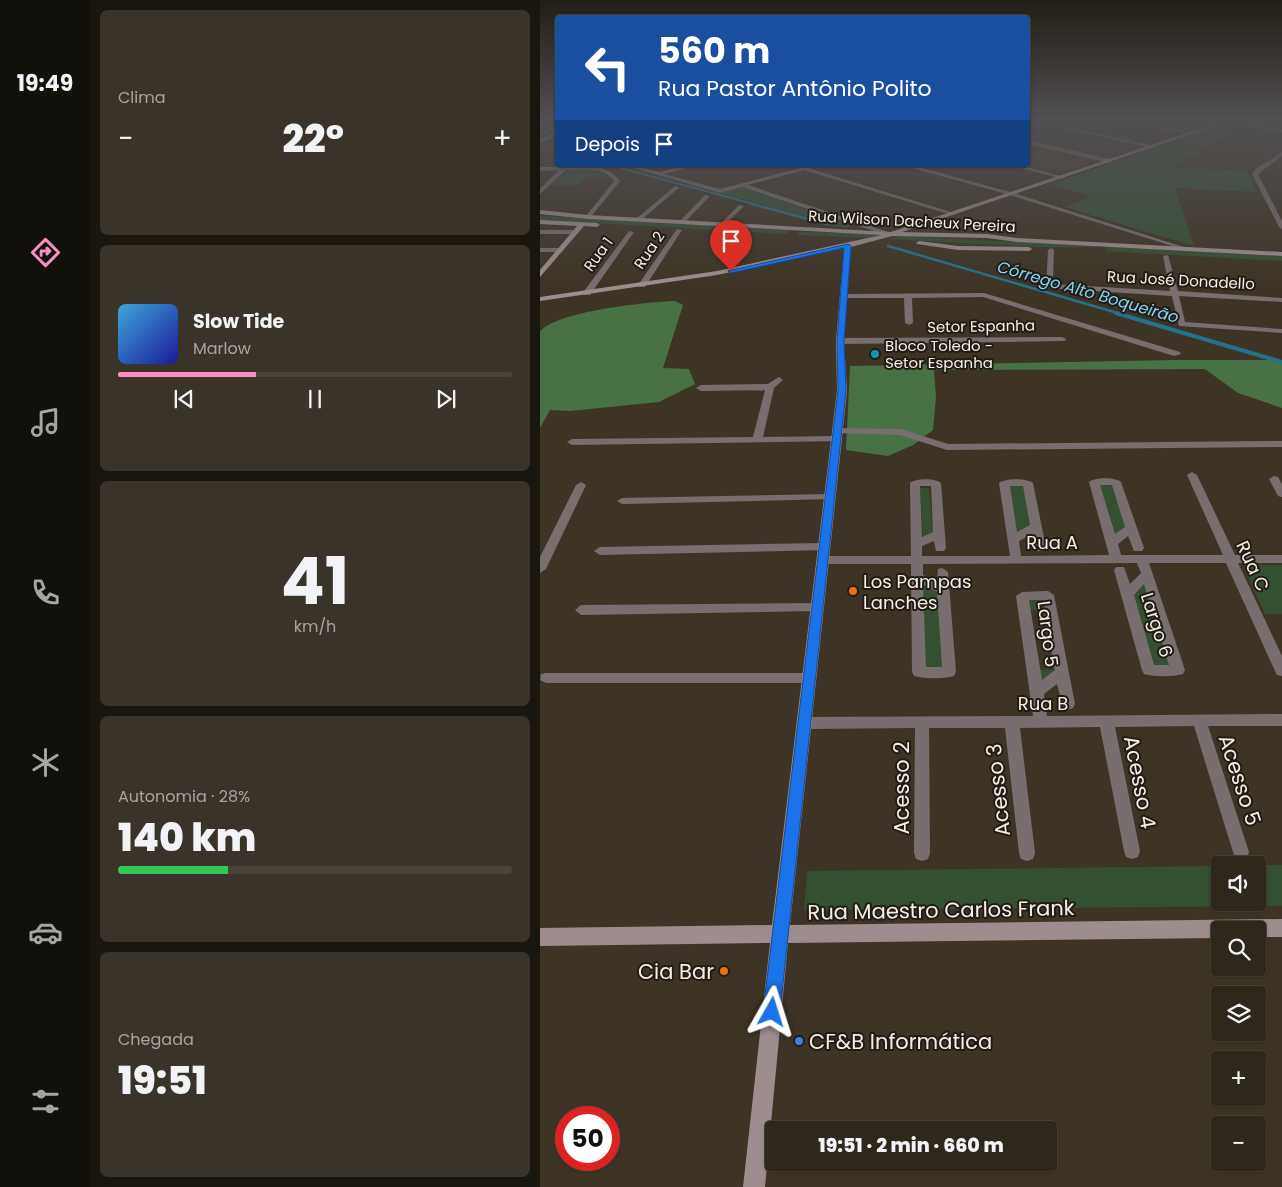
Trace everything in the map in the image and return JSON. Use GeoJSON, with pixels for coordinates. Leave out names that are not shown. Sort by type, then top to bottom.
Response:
{"type":"FeatureCollection","features":[{"type":"Feature","properties":{"kind":"main road"},"geometry":{"type":"LineString","coordinates":[[540,299],[717,274],[873,240],[1067,175]]}},
{"type":"Feature","properties":{"kind":"main road","name":"Rua Wilson Dacheux Pereira"},"geometry":{"type":"LineString","coordinates":[[540,212],[798,236],[984,249],[1187,249],[1282,254]]}},
{"type":"Feature","properties":{"kind":"main road","name":"Rua Wilson Dacheux Pereira"},"geometry":{"type":"LineString","coordinates":[[540,222],[680,226],[723,224],[895,234],[987,236],[1166,256],[1282,262]]}},
{"type":"Feature","properties":{"kind":"main road"},"geometry":{"type":"LineString","coordinates":[[540,275],[582,224]]}},
{"type":"Feature","properties":{"kind":"main road"},"geometry":{"type":"LineString","coordinates":[[914,227],[915,232],[922,235]]}},
{"type":"Feature","properties":{"kind":"main road"},"geometry":{"type":"LineString","coordinates":[[798,236],[793,235],[792,232],[803,229]]}},
{"type":"Feature","properties":{"kind":"main road"},"geometry":{"type":"LineString","coordinates":[[754,1187],[780,934],[842,391],[840,341],[844,296],[844,246],[836,238]]}},
{"type":"Feature","properties":{"kind":"main road"},"geometry":{"type":"LineString","coordinates":[[540,295],[566,296]]}},
{"type":"Feature","properties":{"kind":"main road","name":"Rua Maestro Carlos Frank"},"geometry":{"type":"LineString","coordinates":[[540,937],[1282,928]]}},
{"type":"Feature","properties":{"kind":"street"},"geometry":{"type":"LineString","coordinates":[[540,192],[557,175]]}},
{"type":"Feature","properties":{"kind":"street"},"geometry":{"type":"LineString","coordinates":[[588,217],[617,181],[612,175]]}},
{"type":"Feature","properties":{"kind":"street"},"geometry":{"type":"LineString","coordinates":[[665,175],[720,191],[781,175]]}},
{"type":"Feature","properties":{"kind":"street"},"geometry":{"type":"LineString","coordinates":[[825,175],[954,214]]}},
{"type":"Feature","properties":{"kind":"street"},"geometry":{"type":"LineString","coordinates":[[943,175],[1012,194],[1187,249]]}},
{"type":"Feature","properties":{"kind":"street"},"geometry":{"type":"LineString","coordinates":[[1055,175],[1062,177]]}},
{"type":"Feature","properties":{"kind":"street"},"geometry":{"type":"LineString","coordinates":[[1256,175],[1282,227]]}},
{"type":"Feature","properties":{"kind":"street"},"geometry":{"type":"LineString","coordinates":[[742,186],[886,233]]}},
{"type":"Feature","properties":{"kind":"street"},"geometry":{"type":"LineString","coordinates":[[638,220],[678,187]]}},
{"type":"Feature","properties":{"kind":"street","name":"Rua 2"},"geometry":{"type":"LineString","coordinates":[[642,285],[680,226],[707,196]]}},
{"type":"Feature","properties":{"kind":"street"},"geometry":{"type":"LineString","coordinates":[[723,224],[741,206]]}},
{"type":"Feature","properties":{"kind":"street"},"geometry":{"type":"LineString","coordinates":[[841,231],[855,227],[856,225],[852,222]]}},
{"type":"Feature","properties":{"kind":"street"},"geometry":{"type":"LineString","coordinates":[[540,232],[575,232]]}},
{"type":"Feature","properties":{"kind":"street","name":"Rua 1"},"geometry":{"type":"LineString","coordinates":[[586,293],[631,232]]}},
{"type":"Feature","properties":{"kind":"street"},"geometry":{"type":"LineString","coordinates":[[540,250],[560,250]]}},
{"type":"Feature","properties":{"kind":"street","name":"Rua José Donadello"},"geometry":{"type":"LineString","coordinates":[[1051,250],[1049,286],[1282,300]]}},
{"type":"Feature","properties":{"kind":"street"},"geometry":{"type":"LineString","coordinates":[[1166,256],[1182,324],[1282,331]]}},
{"type":"Feature","properties":{"kind":"street"},"geometry":{"type":"LineString","coordinates":[[908,295],[909,323]]}},
{"type":"Feature","properties":{"kind":"street"},"geometry":{"type":"LineString","coordinates":[[844,296],[990,296],[1177,354]]}},
{"type":"Feature","properties":{"kind":"street","name":"Setor Espanha"},"geometry":{"type":"LineString","coordinates":[[840,341],[1062,339]]}},
{"type":"Feature","properties":{"kind":"street"},"geometry":{"type":"LineString","coordinates":[[701,388],[770,387],[779,380]]}},
{"type":"Feature","properties":{"kind":"street"},"geometry":{"type":"LineString","coordinates":[[757,440],[770,387]]}},
{"type":"Feature","properties":{"kind":"street"},"geometry":{"type":"LineString","coordinates":[[572,442],[757,440],[900,432],[947,447],[1282,444]]}},
{"type":"Feature","properties":{"kind":"street","name":"Rua C"},"geometry":{"type":"LineString","coordinates":[[1192,474],[1282,671]]}},
{"type":"Feature","properties":{"kind":"street"},"geometry":{"type":"LineString","coordinates":[[1274,479],[1282,494]]}},
{"type":"Feature","properties":{"kind":"street","name":"Largo 6"},"geometry":{"type":"LineString","coordinates":[[1094,482],[1116,482],[1178,670],[1149,670],[1111,543],[1094,482]]}},
{"type":"Feature","properties":{"kind":"street"},"geometry":{"type":"LineString","coordinates":[[940,548],[936,483],[915,483],[919,672],[949,672],[942,572]]}},
{"type":"Feature","properties":{"kind":"street"},"geometry":{"type":"LineString","coordinates":[[1016,559],[1004,483],[1028,483],[1040,548]]}},
{"type":"Feature","properties":{"kind":"street"},"geometry":{"type":"LineString","coordinates":[[540,569],[581,485]]}},
{"type":"Feature","properties":{"kind":"street"},"geometry":{"type":"LineString","coordinates":[[622,501],[830,497]]}},
{"type":"Feature","properties":{"kind":"street"},"geometry":{"type":"LineString","coordinates":[[1013,539],[1036,527]]}},
{"type":"Feature","properties":{"kind":"street"},"geometry":{"type":"LineString","coordinates":[[1111,543],[1131,528]]}},
{"type":"Feature","properties":{"kind":"street"},"geometry":{"type":"LineString","coordinates":[[916,544],[939,534]]}},
{"type":"Feature","properties":{"kind":"street","name":"Rua A"},"geometry":{"type":"LineString","coordinates":[[600,550],[824,554],[916,560],[1016,559],[1118,565],[1140,554],[1230,559],[1282,559]]}},
{"type":"Feature","properties":{"kind":"street"},"geometry":{"type":"LineString","coordinates":[[1127,594],[1146,574]]}},
{"type":"Feature","properties":{"kind":"street"},"geometry":{"type":"LineString","coordinates":[[917,577],[943,590]]}},
{"type":"Feature","properties":{"kind":"street","name":"Largo 5"},"geometry":{"type":"LineString","coordinates":[[1041,721],[1022,596],[1048,595],[1068,704]]}},
{"type":"Feature","properties":{"kind":"street"},"geometry":{"type":"LineString","coordinates":[[581,610],[817,607]]}},
{"type":"Feature","properties":{"kind":"street"},"geometry":{"type":"LineString","coordinates":[[1036,692],[1062,672]]}},
{"type":"Feature","properties":{"kind":"street"},"geometry":{"type":"LineString","coordinates":[[546,678],[809,678]]}},
{"type":"Feature","properties":{"kind":"street","name":"Acesso 5"},"geometry":{"type":"LineString","coordinates":[[1199,720],[1241,852]]}},
{"type":"Feature","properties":{"kind":"street","name":"Rua B"},"geometry":{"type":"LineString","coordinates":[[804,723],[1282,720]]}},
{"type":"Feature","properties":{"kind":"street","name":"Acesso 3"},"geometry":{"type":"LineString","coordinates":[[1012,721],[1027,853]]}},
{"type":"Feature","properties":{"kind":"street","name":"Acesso 4"},"geometry":{"type":"LineString","coordinates":[[1106,721],[1132,852]]}},
{"type":"Feature","properties":{"kind":"street","name":"Acesso 2"},"geometry":{"type":"LineString","coordinates":[[922,722],[922,853]]}},
{"type":"Feature","properties":{"kind":"green space"},"geometry":{"type":"Polygon","coordinates":[[[561,175],[607,175],[610,177],[585,177],[579,185],[551,185],[561,175]]]}},
{"type":"Feature","properties":{"kind":"green space"},"geometry":{"type":"Polygon","coordinates":[[[1074,175],[1250,175],[1257,192],[1175,188],[1194,246],[1064,207],[1092,196],[1049,184],[1074,175]]]}},
{"type":"Feature","properties":{"kind":"green space"},"geometry":{"type":"Polygon","coordinates":[[[741,187],[851,226],[845,228],[826,225],[830,223],[720,193],[741,187]]]}},
{"type":"Feature","properties":{"kind":"green space"},"geometry":{"type":"Polygon","coordinates":[[[540,216],[791,230],[786,234],[540,220],[540,216]]]}},
{"type":"Feature","properties":{"kind":"green space"},"geometry":{"type":"Polygon","coordinates":[[[799,232],[881,234],[867,238],[798,235],[799,232]]]}},
{"type":"Feature","properties":{"kind":"green space"},"geometry":{"type":"Polygon","coordinates":[[[900,236],[1097,247],[1038,247],[889,239],[900,236]]]}},
{"type":"Feature","properties":{"kind":"green space"},"geometry":{"type":"Polygon","coordinates":[[[1108,246],[1282,256],[1282,261],[1106,251],[1108,246]]]}},
{"type":"Feature","properties":{"kind":"green space"},"geometry":{"type":"Polygon","coordinates":[[[675,301],[683,305],[663,368],[689,369],[695,384],[659,402],[570,411],[550,410],[540,428],[540,332],[549,325],[564,318],[582,313],[645,303],[675,301]]]}},
{"type":"Feature","properties":{"kind":"green space"},"geometry":{"type":"Polygon","coordinates":[[[1276,360],[1282,362],[1282,408],[1238,393],[1205,369],[934,370],[936,397],[933,430],[913,445],[888,456],[846,450],[850,366],[1276,360]]]}},
{"type":"Feature","properties":{"kind":"green space"},"geometry":{"type":"Polygon","coordinates":[[[1099,485],[1113,485],[1127,527],[1114,536],[1099,485]]]}},
{"type":"Feature","properties":{"kind":"green space"},"geometry":{"type":"Polygon","coordinates":[[[1009,486],[1023,486],[1031,525],[1016,532],[1009,486]]]}},
{"type":"Feature","properties":{"kind":"green space"},"geometry":{"type":"Polygon","coordinates":[[[920,488],[929,488],[933,533],[923,537],[920,488]]]}},
{"type":"Feature","properties":{"kind":"green space"},"geometry":{"type":"Polygon","coordinates":[[[1243,565],[1282,565],[1282,614],[1265,614],[1243,565]]]}},
{"type":"Feature","properties":{"kind":"green space"},"geometry":{"type":"Polygon","coordinates":[[[1144,583],[1171,666],[1153,666],[1132,596],[1144,583]]]}},
{"type":"Feature","properties":{"kind":"green space"},"geometry":{"type":"Polygon","coordinates":[[[922,585],[938,593],[942,668],[925,668],[922,585]]]}},
{"type":"Feature","properties":{"kind":"green space"},"geometry":{"type":"Polygon","coordinates":[[[1027,599],[1045,599],[1058,671],[1040,684],[1038,670],[1053,670],[1043,611],[1029,610],[1027,599]]]}},
{"type":"Feature","properties":{"kind":"green space"},"geometry":{"type":"Polygon","coordinates":[[[1266,865],[1282,865],[1282,906],[1266,906],[1266,865]]]}},
{"type":"Feature","properties":{"kind":"green space"},"geometry":{"type":"Polygon","coordinates":[[[1211,866],[1211,907],[804,910],[807,871],[1211,866]]]}},
{"type":"Feature","properties":{"kind":"waterway","name":"Córrego Alto Boqueirão"},"geometry":{"type":"LineString","coordinates":[[648,175],[757,205]]}},
{"type":"Feature","properties":{"kind":"waterway","name":"Córrego Alto Boqueirão"},"geometry":{"type":"LineString","coordinates":[[752,204],[827,224]]}},
{"type":"Feature","properties":{"kind":"waterway","name":"Córrego Alto Boqueirão"},"geometry":{"type":"LineString","coordinates":[[888,246],[1121,314]]}},
{"type":"Feature","properties":{"kind":"waterway","name":"Córrego Alto Boqueirão"},"geometry":{"type":"LineString","coordinates":[[1116,313],[1282,362]]}},
{"type":"Feature","properties":{"kind":"place","name":"Bloco Toledo - Setor Espanha"},"geometry":{"type":"Point","coordinates":[875,354]}},
{"type":"Feature","properties":{"kind":"place","name":"Los Pampas Lanches"},"geometry":{"type":"Point","coordinates":[853,591]}},
{"type":"Feature","properties":{"kind":"place","name":"Cia Bar"},"geometry":{"type":"Point","coordinates":[724,971]}},
{"type":"Feature","properties":{"kind":"place","name":"CF&B Informática"},"geometry":{"type":"Point","coordinates":[799,1041]}},
{"type":"Feature","properties":{"kind":"route"},"geometry":{"type":"LineString","coordinates":[[731,271],[848,246],[840,341],[842,391],[772,1012]]}}]}
